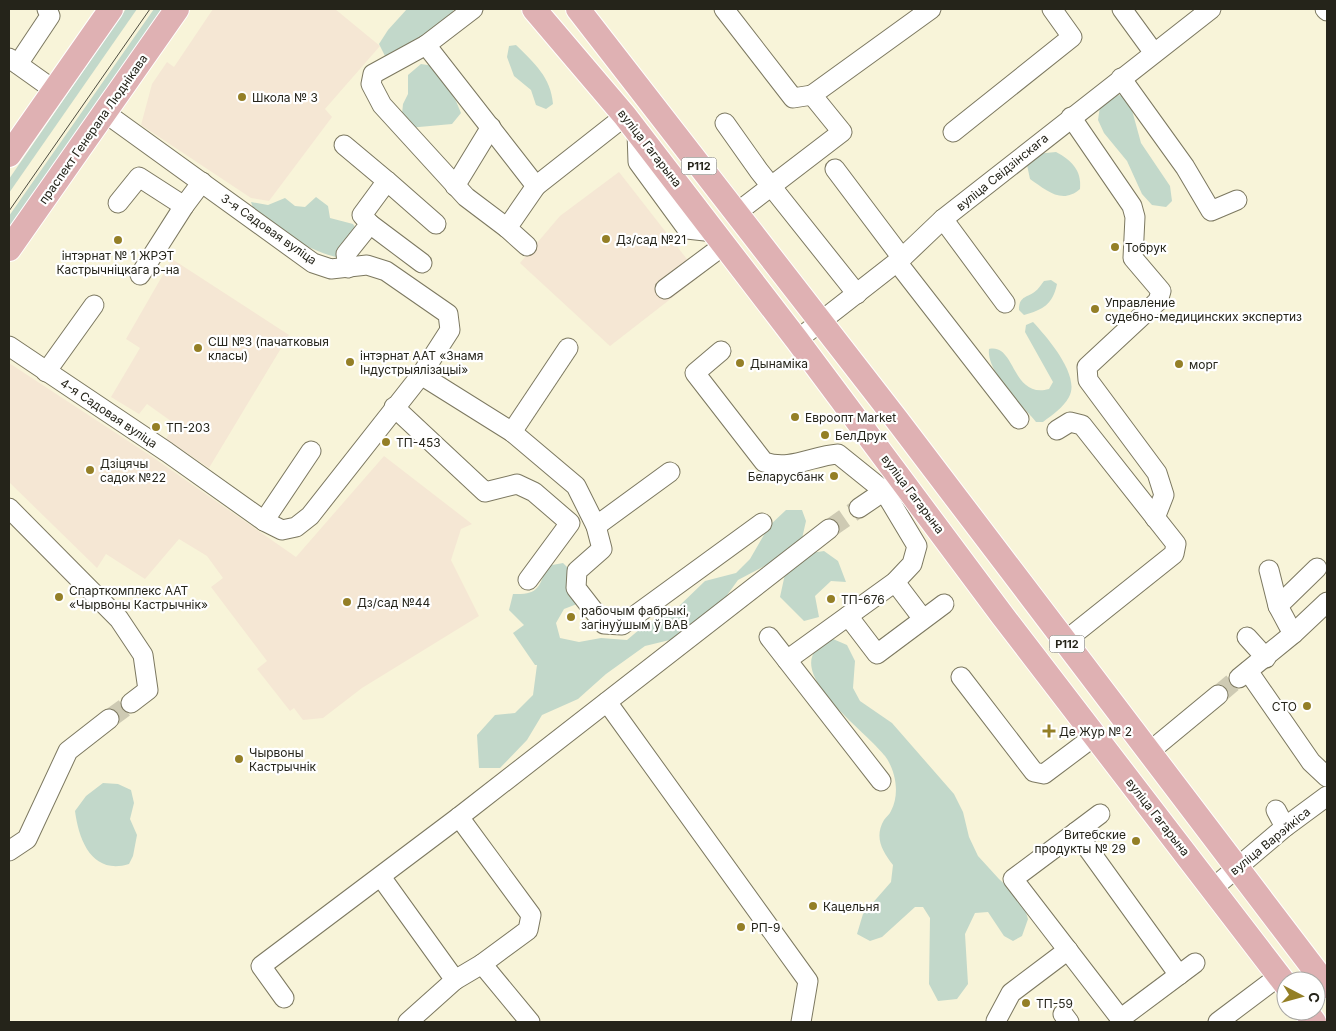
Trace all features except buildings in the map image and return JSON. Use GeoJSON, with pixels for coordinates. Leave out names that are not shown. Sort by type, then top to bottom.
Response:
{"type":"FeatureCollection","features":[{"type":"Feature","properties":{"kind":"main road"},"geometry":{"type":"LineString","coordinates":[[9,155],[111,9]]}},
{"type":"Feature","properties":{"kind":"main road","name":"праспект Генерала Люднікава"},"geometry":{"type":"LineString","coordinates":[[9,249],[177,9]]}},
{"type":"Feature","properties":{"kind":"main road","name":"Р112"},"geometry":{"type":"LineString","coordinates":[[578,9],[735,214],[897,420],[1027,594],[1150,752],[1327,986]]}},
{"type":"Feature","properties":{"kind":"main road","name":"вуліца Гагарына"},"geometry":{"type":"LineString","coordinates":[[543,11],[798,340],[893,485],[1002,615],[1276,972]]}},
{"type":"Feature","properties":{"kind":"main road"},"geometry":{"type":"LineString","coordinates":[[1002,615],[1027,594]]}},
{"type":"Feature","properties":{"kind":"street"},"geometry":{"type":"LineString","coordinates":[[47,9],[50,16],[13,61],[54,90]]}},
{"type":"Feature","properties":{"kind":"street"},"geometry":{"type":"LineString","coordinates":[[473,9],[426,45],[373,74],[371,84],[382,106],[466,197],[507,228],[527,246]]}},
{"type":"Feature","properties":{"kind":"street"},"geometry":{"type":"LineString","coordinates":[[724,9],[793,98],[812,95],[931,9]]}},
{"type":"Feature","properties":{"kind":"street"},"geometry":{"type":"LineString","coordinates":[[953,132],[1072,37],[1052,9]]}},
{"type":"Feature","properties":{"kind":"street"},"geometry":{"type":"LineString","coordinates":[[1122,9],[1154,54]]}},
{"type":"Feature","properties":{"kind":"street","name":"вуліца Свідзінскага"},"geometry":{"type":"LineString","coordinates":[[798,340],[899,260],[943,219],[1210,9]]}},
{"type":"Feature","properties":{"kind":"street"},"geometry":{"type":"LineString","coordinates":[[426,45],[536,186]]}},
{"type":"Feature","properties":{"kind":"street"},"geometry":{"type":"LineString","coordinates":[[1121,78],[1185,167],[1211,212],[1237,200]]}},
{"type":"Feature","properties":{"kind":"street"},"geometry":{"type":"LineString","coordinates":[[735,214],[842,132],[812,95]]}},
{"type":"Feature","properties":{"kind":"street","name":"3-я Садовая вуліца"},"geometry":{"type":"LineString","coordinates":[[104,112],[313,263],[331,269],[367,265],[386,271],[448,314],[450,330],[421,375]]}},
{"type":"Feature","properties":{"kind":"street"},"geometry":{"type":"LineString","coordinates":[[1071,117],[1132,206],[1135,217],[1133,258],[1161,290],[1158,301],[1086,367],[1088,380],[1157,472],[1164,495],[1155,518]]}},
{"type":"Feature","properties":{"kind":"street"},"geometry":{"type":"LineString","coordinates":[[725,123],[770,186],[856,294]]}},
{"type":"Feature","properties":{"kind":"street"},"geometry":{"type":"LineString","coordinates":[[507,228],[536,186],[631,124]]}},
{"type":"Feature","properties":{"kind":"street"},"geometry":{"type":"LineString","coordinates":[[456,186],[491,127]]}},
{"type":"Feature","properties":{"kind":"street"},"geometry":{"type":"LineString","coordinates":[[344,145],[436,224]]}},
{"type":"Feature","properties":{"kind":"street"},"geometry":{"type":"LineString","coordinates":[[835,169],[899,260],[1018,419]]}},
{"type":"Feature","properties":{"kind":"street"},"geometry":{"type":"LineString","coordinates":[[118,203],[139,177],[184,206]]}},
{"type":"Feature","properties":{"kind":"street"},"geometry":{"type":"LineString","coordinates":[[387,181],[362,215],[370,224],[422,263]]}},
{"type":"Feature","properties":{"kind":"street"},"geometry":{"type":"LineString","coordinates":[[140,275],[184,206],[202,182]]}},
{"type":"Feature","properties":{"kind":"street"},"geometry":{"type":"LineString","coordinates":[[943,219],[1005,303]]}},
{"type":"Feature","properties":{"kind":"street"},"geometry":{"type":"LineString","coordinates":[[348,268],[346,254],[370,224]]}},
{"type":"Feature","properties":{"kind":"street"},"geometry":{"type":"LineString","coordinates":[[665,288],[719,238]]}},
{"type":"Feature","properties":{"kind":"street"},"geometry":{"type":"LineString","coordinates":[[46,372],[94,305]]}},
{"type":"Feature","properties":{"kind":"street","name":"4-я Садовая вуліца"},"geometry":{"type":"LineString","coordinates":[[9,346],[167,452],[264,521],[282,530],[296,527],[310,516],[421,375]]}},
{"type":"Feature","properties":{"kind":"street"},"geometry":{"type":"LineString","coordinates":[[512,432],[568,348]]}},
{"type":"Feature","properties":{"kind":"street"},"geometry":{"type":"LineString","coordinates":[[721,351],[695,372],[764,462],[776,466],[791,466],[822,455],[838,454],[893,485],[917,546],[912,564],[895,582],[787,660]]}},
{"type":"Feature","properties":{"kind":"street"},"geometry":{"type":"LineString","coordinates":[[421,375],[512,432],[576,486],[596,526],[602,548],[577,571],[576,588],[604,624],[622,625],[762,523]]}},
{"type":"Feature","properties":{"kind":"street"},"geometry":{"type":"LineString","coordinates":[[394,407],[485,492],[517,484],[534,492],[570,523],[528,580]]}},
{"type":"Feature","properties":{"kind":"street"},"geometry":{"type":"LineString","coordinates":[[1057,430],[1070,422],[1082,425],[1176,544],[1174,554],[1065,641]]}},
{"type":"Feature","properties":{"kind":"street"},"geometry":{"type":"LineString","coordinates":[[264,521],[311,451]]}},
{"type":"Feature","properties":{"kind":"street"},"geometry":{"type":"LineString","coordinates":[[596,526],[670,472]]}},
{"type":"Feature","properties":{"kind":"street"},"geometry":{"type":"LineString","coordinates":[[859,508],[893,485]]}},
{"type":"Feature","properties":{"kind":"street"},"geometry":{"type":"LineString","coordinates":[[9,508],[118,619],[143,654],[148,690],[131,703]]}},
{"type":"Feature","properties":{"kind":"street"},"geometry":{"type":"LineString","coordinates":[[284,998],[261,966],[381,877],[830,529]]}},
{"type":"Feature","properties":{"kind":"street"},"geometry":{"type":"LineString","coordinates":[[1278,606],[1317,568]]}},
{"type":"Feature","properties":{"kind":"street"},"geometry":{"type":"LineString","coordinates":[[1270,570],[1278,606],[1293,634]]}},
{"type":"Feature","properties":{"kind":"street"},"geometry":{"type":"LineString","coordinates":[[895,582],[923,620]]}},
{"type":"Feature","properties":{"kind":"street"},"geometry":{"type":"LineString","coordinates":[[1327,602],[1266,658],[1243,675],[1312,762],[1327,777]]}},
{"type":"Feature","properties":{"kind":"street"},"geometry":{"type":"LineString","coordinates":[[848,616],[877,654],[944,604]]}},
{"type":"Feature","properties":{"kind":"street"},"geometry":{"type":"LineString","coordinates":[[769,637],[881,781]]}},
{"type":"Feature","properties":{"kind":"street"},"geometry":{"type":"LineString","coordinates":[[1247,637],[1266,658]]}},
{"type":"Feature","properties":{"kind":"street"},"geometry":{"type":"LineString","coordinates":[[961,677],[1034,772],[1044,774],[1096,735]]}},
{"type":"Feature","properties":{"kind":"street"},"geometry":{"type":"LineString","coordinates":[[1150,752],[1218,695]]}},
{"type":"Feature","properties":{"kind":"street"},"geometry":{"type":"LineString","coordinates":[[607,702],[808,981],[801,1022]]}},
{"type":"Feature","properties":{"kind":"street"},"geometry":{"type":"LineString","coordinates":[[9,850],[27,838],[68,751],[109,719]]}},
{"type":"Feature","properties":{"kind":"street","name":"вуліца Варэйкіса"},"geometry":{"type":"LineString","coordinates":[[1213,888],[1285,827],[1327,796]]}},
{"type":"Feature","properties":{"kind":"street"},"geometry":{"type":"LineString","coordinates":[[1276,810],[1285,827]]}},
{"type":"Feature","properties":{"kind":"street"},"geometry":{"type":"LineString","coordinates":[[1100,814],[1013,878],[1122,1021],[1194,963]]}},
{"type":"Feature","properties":{"kind":"street"},"geometry":{"type":"LineString","coordinates":[[408,1022],[455,980],[482,964],[528,930],[531,915],[459,817]]}},
{"type":"Feature","properties":{"kind":"street"},"geometry":{"type":"LineString","coordinates":[[1076,832],[1179,975]]}},
{"type":"Feature","properties":{"kind":"street"},"geometry":{"type":"LineString","coordinates":[[381,877],[455,980]]}},
{"type":"Feature","properties":{"kind":"street"},"geometry":{"type":"LineString","coordinates":[[996,1021],[1011,993],[1068,950]]}},
{"type":"Feature","properties":{"kind":"street"},"geometry":{"type":"LineString","coordinates":[[482,964],[530,1022]]}},
{"type":"Feature","properties":{"kind":"street"},"geometry":{"type":"LineString","coordinates":[[1218,1022],[1276,985]]}},
{"type":"Feature","properties":{"kind":"shaded area","name":"Школа № 3"},"geometry":{"type":"Polygon","coordinates":[[[213,9],[335,9],[380,46],[325,109],[332,117],[269,201],[251,198],[141,125],[152,84],[167,62],[174,67],[213,9]]]}},
{"type":"Feature","properties":{"kind":"shaded area","name":"Дз/сад №21"},"geometry":{"type":"Polygon","coordinates":[[[619,172],[700,276],[610,346],[520,263],[560,216],[619,172]]]}},
{"type":"Feature","properties":{"kind":"shaded area"},"geometry":{"type":"Polygon","coordinates":[[[172,259],[289,335],[209,468],[166,439],[175,424],[147,404],[139,414],[111,397],[140,348],[126,339],[172,259]]]}},
{"type":"Feature","properties":{"kind":"shaded area","name":"Дз/сад №44"},"geometry":{"type":"Polygon","coordinates":[[[9,363],[154,458],[296,557],[384,456],[472,524],[461,529],[451,560],[479,616],[362,688],[323,718],[303,720],[294,708],[290,711],[257,669],[267,661],[211,587],[223,578],[207,556],[179,539],[145,579],[106,554],[97,568],[9,482],[9,363]]]}},
{"type":"Feature","properties":{"kind":"green space"},"geometry":{"type":"Polygon","coordinates":[[[126,9],[137,9],[9,193],[9,179],[126,9]]]}},
{"type":"Feature","properties":{"kind":"green space"},"geometry":{"type":"Polygon","coordinates":[[[154,9],[164,9],[9,232],[9,216],[154,9]]]}},
{"type":"Feature","properties":{"kind":"green space"},"geometry":{"type":"Polygon","coordinates":[[[407,9],[453,9],[454,13],[437,35],[386,58],[379,44],[388,30],[407,9]]]}},
{"type":"Feature","properties":{"kind":"green space"},"geometry":{"type":"Polygon","coordinates":[[[516,45],[540,71],[549,86],[553,104],[546,109],[536,105],[531,90],[514,76],[507,57],[509,46],[516,45]]]}},
{"type":"Feature","properties":{"kind":"green space"},"geometry":{"type":"Polygon","coordinates":[[[421,64],[434,66],[456,101],[461,113],[452,124],[408,128],[402,114],[403,104],[408,94],[408,75],[421,64]]]}},
{"type":"Feature","properties":{"kind":"green space"},"geometry":{"type":"Polygon","coordinates":[[[1119,95],[1126,97],[1130,103],[1141,143],[1170,186],[1172,201],[1166,207],[1152,205],[1142,194],[1127,161],[1104,133],[1098,120],[1100,106],[1112,97],[1119,95]]]}},
{"type":"Feature","properties":{"kind":"green space"},"geometry":{"type":"Polygon","coordinates":[[[1056,152],[1071,162],[1079,176],[1080,189],[1067,196],[1054,194],[1030,179],[1027,165],[1035,154],[1056,152]]]}},
{"type":"Feature","properties":{"kind":"green space"},"geometry":{"type":"Polygon","coordinates":[[[316,197],[328,206],[330,218],[353,224],[358,232],[336,257],[307,246],[271,228],[257,217],[251,202],[268,205],[285,198],[295,206],[305,207],[316,197]]]}},
{"type":"Feature","properties":{"kind":"green space"},"geometry":{"type":"Polygon","coordinates":[[[1051,280],[1057,284],[1050,301],[1037,311],[1024,315],[1019,310],[1021,301],[1036,291],[1044,281],[1051,280]]]}},
{"type":"Feature","properties":{"kind":"green space"},"geometry":{"type":"Polygon","coordinates":[[[1033,322],[1061,357],[1067,368],[1071,388],[1069,397],[1064,405],[1043,422],[1036,422],[1006,387],[993,367],[989,349],[998,349],[1004,354],[1020,379],[1027,386],[1037,390],[1049,389],[1053,382],[1025,332],[1026,325],[1033,322]]]}},
{"type":"Feature","properties":{"kind":"green space"},"geometry":{"type":"Polygon","coordinates":[[[786,510],[802,510],[806,521],[801,543],[811,553],[824,551],[838,561],[846,582],[831,581],[815,596],[819,617],[804,621],[780,597],[785,574],[768,564],[738,580],[725,598],[682,637],[645,646],[606,674],[578,699],[542,715],[527,740],[500,768],[479,768],[477,735],[495,715],[515,713],[533,695],[537,665],[535,665],[513,633],[524,625],[509,610],[513,594],[533,591],[542,580],[547,566],[563,563],[571,571],[577,604],[564,609],[556,623],[560,638],[579,642],[601,638],[627,640],[646,624],[677,608],[705,581],[736,573],[750,559],[769,526],[786,510]]]}},
{"type":"Feature","properties":{"kind":"green space"},"geometry":{"type":"Polygon","coordinates":[[[833,639],[847,645],[855,661],[853,688],[860,701],[892,723],[954,794],[963,812],[969,837],[978,856],[1022,900],[1028,919],[1022,936],[1013,941],[1004,936],[988,912],[975,913],[965,934],[968,984],[957,999],[938,1001],[929,984],[930,918],[923,907],[915,907],[882,937],[870,941],[857,934],[863,914],[891,882],[893,865],[881,844],[880,832],[884,820],[894,804],[896,783],[892,769],[885,756],[843,714],[816,680],[811,664],[816,650],[833,639]]]}},
{"type":"Feature","properties":{"kind":"green space"},"geometry":{"type":"Polygon","coordinates":[[[103,783],[118,784],[131,790],[134,803],[130,819],[137,835],[133,856],[129,864],[106,865],[97,860],[84,844],[80,834],[75,811],[86,796],[103,783]]]}},
{"type":"Feature","properties":{"kind":"tunnel"},"geometry":{"type":"LineString","coordinates":[[829,529],[859,508]]}},
{"type":"Feature","properties":{"kind":"tunnel"},"geometry":{"type":"LineString","coordinates":[[1218,695],[1238,678]]}},
{"type":"Feature","properties":{"kind":"tunnel"},"geometry":{"type":"LineString","coordinates":[[109,719],[131,703]]}},
{"type":"Feature","properties":{"kind":"tram line"},"geometry":{"type":"LineString","coordinates":[[9,211],[150,9]]}},
{"type":"Feature","properties":{"kind":"place","name":"Школа № 3"},"geometry":{"type":"Point","coordinates":[242,97]}},
{"type":"Feature","properties":{"kind":"place","name":"Дз/сад №21"},"geometry":{"type":"Point","coordinates":[606,239]}},
{"type":"Feature","properties":{"kind":"place","name":"інтэрнат № 1 ЖРЭТ Кастрычніцкага р-на"},"geometry":{"type":"Point","coordinates":[118,240]}},
{"type":"Feature","properties":{"kind":"place","name":"Тобрук"},"geometry":{"type":"Point","coordinates":[1115,247]}},
{"type":"Feature","properties":{"kind":"place","name":"Управление судебно-медицинских экспертиз"},"geometry":{"type":"Point","coordinates":[1095,309]}},
{"type":"Feature","properties":{"kind":"place","name":"СШ №3 (пачатковыя класы)"},"geometry":{"type":"Point","coordinates":[198,348]}},
{"type":"Feature","properties":{"kind":"place","name":"інтэрнат ААТ «Знамя Індустрыялізацыі»"},"geometry":{"type":"Point","coordinates":[350,362]}},
{"type":"Feature","properties":{"kind":"place","name":"Дынаміка"},"geometry":{"type":"Point","coordinates":[740,363]}},
{"type":"Feature","properties":{"kind":"place","name":"морг"},"geometry":{"type":"Point","coordinates":[1179,364]}},
{"type":"Feature","properties":{"kind":"place","name":"Евроопт Market"},"geometry":{"type":"Point","coordinates":[795,417]}},
{"type":"Feature","properties":{"kind":"place","name":"ТП-203"},"geometry":{"type":"Point","coordinates":[156,427]}},
{"type":"Feature","properties":{"kind":"place","name":"БелДрук"},"geometry":{"type":"Point","coordinates":[825,435]}},
{"type":"Feature","properties":{"kind":"place","name":"ТП-453"},"geometry":{"type":"Point","coordinates":[386,442]}},
{"type":"Feature","properties":{"kind":"place","name":"Дзіцячы садок №22"},"geometry":{"type":"Point","coordinates":[90,470]}},
{"type":"Feature","properties":{"kind":"place","name":"Беларусбанк"},"geometry":{"type":"Point","coordinates":[834,476]}},
{"type":"Feature","properties":{"kind":"place","name":"Спарткомплекс ААТ «Чырвоны Кастрычнік»"},"geometry":{"type":"Point","coordinates":[59,597]}},
{"type":"Feature","properties":{"kind":"place","name":"ТП-676"},"geometry":{"type":"Point","coordinates":[831,599]}},
{"type":"Feature","properties":{"kind":"place","name":"Дз/сад №44"},"geometry":{"type":"Point","coordinates":[347,602]}},
{"type":"Feature","properties":{"kind":"place","name":"рабочым фабрыкі, загінуўшым ў ВАВ"},"geometry":{"type":"Point","coordinates":[571,617]}},
{"type":"Feature","properties":{"kind":"place","name":"СТО"},"geometry":{"type":"Point","coordinates":[1307,706]}},
{"type":"Feature","properties":{"kind":"place","name":"Де Жур № 2"},"geometry":{"type":"Point","coordinates":[1049,731]}},
{"type":"Feature","properties":{"kind":"place","name":"Чырвоны Кастрычнік"},"geometry":{"type":"Point","coordinates":[239,759]}},
{"type":"Feature","properties":{"kind":"place","name":"Витебские продукты № 29"},"geometry":{"type":"Point","coordinates":[1136,841]}},
{"type":"Feature","properties":{"kind":"place","name":"Кацельня"},"geometry":{"type":"Point","coordinates":[813,906]}},
{"type":"Feature","properties":{"kind":"place","name":"РП-9"},"geometry":{"type":"Point","coordinates":[741,927]}},
{"type":"Feature","properties":{"kind":"place","name":"ТП-59"},"geometry":{"type":"Point","coordinates":[1026,1003]}}]}
